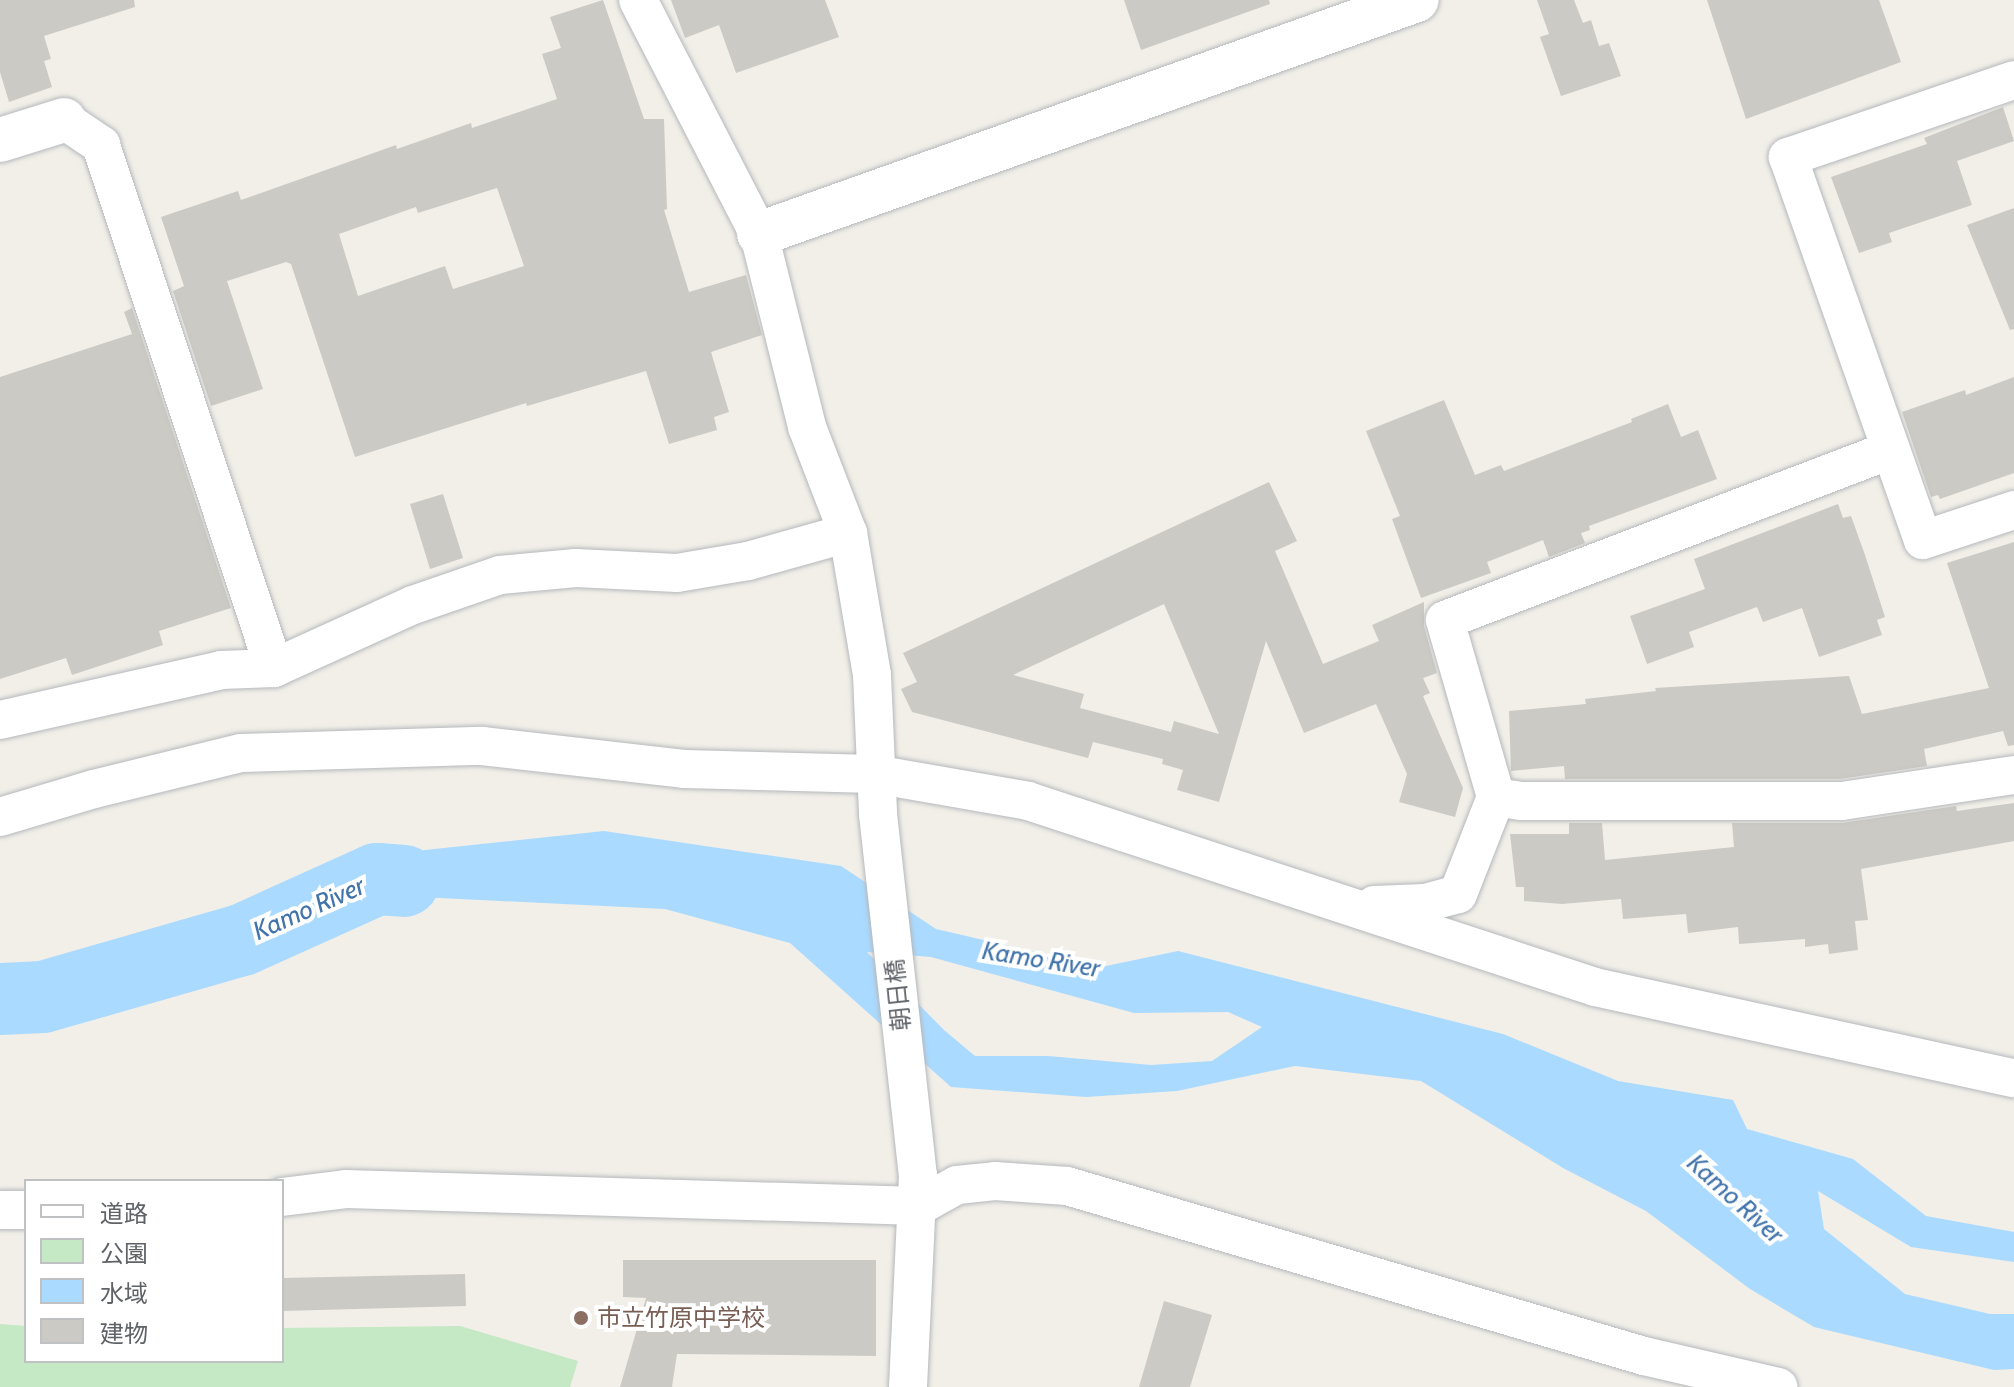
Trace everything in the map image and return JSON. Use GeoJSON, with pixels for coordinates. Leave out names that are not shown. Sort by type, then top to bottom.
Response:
{"type":"FeatureCollection","features":[{"type":"Feature","properties":{"kind":"street","name":"朝日橋"},"geometry":{"type":"LineString","coordinates":[[638,0],[759,234],[807,427],[848,533],[872,675],[874,774],[919,1191],[908,1387]]}},
{"type":"Feature","properties":{"kind":"street"},"geometry":{"type":"LineString","coordinates":[[759,234],[1417,0]]}},
{"type":"Feature","properties":{"kind":"street"},"geometry":{"type":"LineString","coordinates":[[2014,80],[1788,157],[1923,540],[2014,510]]}},
{"type":"Feature","properties":{"kind":"street"},"geometry":{"type":"LineString","coordinates":[[0,140],[64,120],[101,145],[274,668]]}},
{"type":"Feature","properties":{"kind":"street"},"geometry":{"type":"LineString","coordinates":[[1349,906],[1425,903],[1458,894],[1496,797],[1445,620],[1891,450]]}},
{"type":"Feature","properties":{"kind":"street"},"geometry":{"type":"LineString","coordinates":[[0,720],[221,670],[274,668],[413,605],[500,575],[576,568],[677,573],[748,561],[848,533]]}},
{"type":"Feature","properties":{"kind":"street"},"geometry":{"type":"LineString","coordinates":[[0,817],[94,789],[241,753],[482,746],[684,769],[874,774],[1028,801],[1595,987],[2014,1078]]}},
{"type":"Feature","properties":{"kind":"street"},"geometry":{"type":"LineString","coordinates":[[1496,797],[1520,801],[1842,801],[2014,775]]}},
{"type":"Feature","properties":{"kind":"street"},"geometry":{"type":"LineString","coordinates":[[284,1197],[346,1189],[919,1191],[995,1181],[1067,1186],[1644,1356],[1778,1387]]}},
{"type":"Feature","properties":{"kind":"street"},"geometry":{"type":"LineString","coordinates":[[0,1210],[24,1210]]}},
{"type":"Feature","properties":{"kind":"green space"},"geometry":{"type":"Polygon","coordinates":[[[0,1324],[24,1326],[24,1363],[284,1363],[284,1328],[460,1326],[578,1361],[570,1387],[0,1387],[0,1324]]]}},
{"type":"Feature","properties":{"kind":"water"},"geometry":{"type":"Polygon","coordinates":[[[604,831],[841,866],[936,929],[1101,967],[1178,951],[1503,1034],[1618,1081],[1733,1100],[1747,1129],[1853,1159],[1926,1216],[2014,1232],[2014,1262],[1911,1247],[1818,1191],[1824,1229],[1905,1294],[1990,1314],[2014,1314],[2014,1369],[1994,1370],[1814,1327],[1750,1289],[1646,1211],[1563,1168],[1421,1081],[1295,1066],[1177,1091],[1086,1097],[951,1087],[790,943],[665,909],[379,895],[310,909],[368,856],[604,831]],[[867,952],[944,1030],[975,1056],[1048,1056],[1151,1065],[1212,1061],[1262,1027],[1228,1012],[1134,1013],[931,957],[867,952]]]}},
{"type":"Feature","properties":{"kind":"building"},"geometry":{"type":"Polygon","coordinates":[[[0,0],[134,0],[135,7],[44,36],[51,59],[44,61],[52,87],[9,102],[0,72],[0,0]]]}},
{"type":"Feature","properties":{"kind":"building"},"geometry":{"type":"Polygon","coordinates":[[[603,0],[644,119],[664,119],[667,209],[664,210],[689,292],[746,275],[762,335],[711,352],[729,412],[714,417],[717,430],[669,444],[646,371],[527,406],[526,403],[355,457],[291,264],[286,262],[227,281],[263,389],[211,406],[173,291],[184,286],[161,217],[238,191],[241,200],[396,145],[397,149],[471,123],[472,128],[557,99],[542,54],[561,48],[550,17],[603,0]],[[497,188],[418,213],[416,207],[339,234],[358,296],[445,266],[453,289],[524,266],[497,188]]]}},
{"type":"Feature","properties":{"kind":"building"},"geometry":{"type":"Polygon","coordinates":[[[671,0],[825,0],[839,37],[736,73],[719,25],[685,38],[671,0]]]}},
{"type":"Feature","properties":{"kind":"building"},"geometry":{"type":"Polygon","coordinates":[[[1124,0],[1269,0],[1270,4],[1141,50],[1124,0]]]}},
{"type":"Feature","properties":{"kind":"building"},"geometry":{"type":"Polygon","coordinates":[[[1537,0],[1574,0],[1583,23],[1591,20],[1599,46],[1609,43],[1621,76],[1561,96],[1540,37],[1549,34],[1537,0]]]}},
{"type":"Feature","properties":{"kind":"building"},"geometry":{"type":"Polygon","coordinates":[[[1707,0],[1879,0],[1901,62],[1746,119],[1707,0]]]}},
{"type":"Feature","properties":{"kind":"building"},"geometry":{"type":"Polygon","coordinates":[[[2003,107],[2014,141],[1957,161],[1972,205],[1889,233],[1892,242],[1859,253],[1831,177],[1927,144],[1924,138],[2003,107]]]}},
{"type":"Feature","properties":{"kind":"building"},"geometry":{"type":"Polygon","coordinates":[[[2014,208],[2014,329],[2010,330],[1967,225],[2014,208]]]}},
{"type":"Feature","properties":{"kind":"building"},"geometry":{"type":"Polygon","coordinates":[[[132,308],[231,608],[159,631],[163,645],[72,675],[66,658],[0,679],[0,377],[132,334],[124,312],[132,308]]]}},
{"type":"Feature","properties":{"kind":"building"},"geometry":{"type":"Polygon","coordinates":[[[2014,377],[2014,473],[1940,499],[1938,495],[1931,497],[1902,412],[1965,390],[1966,395],[2014,377]]]}},
{"type":"Feature","properties":{"kind":"building"},"geometry":{"type":"Polygon","coordinates":[[[1444,400],[1475,475],[1501,465],[1504,471],[1632,422],[1631,419],[1668,404],[1681,437],[1698,430],[1717,479],[1589,526],[1590,530],[1581,533],[1585,543],[1549,557],[1543,540],[1487,562],[1491,573],[1421,598],[1392,519],[1400,516],[1366,431],[1444,400]]]}},
{"type":"Feature","properties":{"kind":"building"},"geometry":{"type":"Polygon","coordinates":[[[1269,482],[1297,541],[1275,551],[1323,664],[1379,641],[1372,625],[1424,602],[1424,626],[1437,673],[1423,678],[1430,693],[1423,696],[1463,788],[1455,817],[1399,802],[1407,774],[1376,704],[1304,733],[1266,641],[1219,802],[1177,790],[1183,770],[1162,764],[1163,759],[1093,742],[1088,758],[912,712],[901,689],[917,682],[903,653],[1269,482]],[[1164,604],[1013,675],[1084,694],[1080,708],[1171,732],[1174,721],[1219,734],[1164,604]]]}},
{"type":"Feature","properties":{"kind":"building"},"geometry":{"type":"Polygon","coordinates":[[[443,494],[463,558],[430,569],[410,504],[443,494]]]}},
{"type":"Feature","properties":{"kind":"building"},"geometry":{"type":"Polygon","coordinates":[[[1838,504],[1843,518],[1851,516],[1865,555],[1885,617],[1877,620],[1882,635],[1819,657],[1802,608],[1763,622],[1757,607],[1689,632],[1694,647],[1647,664],[1630,616],[1705,589],[1694,559],[1838,504]]]}},
{"type":"Feature","properties":{"kind":"building"},"geometry":{"type":"Polygon","coordinates":[[[2014,542],[2014,745],[2008,746],[2003,731],[1924,749],[1927,766],[1840,779],[1565,779],[1564,766],[1511,771],[1509,711],[1586,704],[1585,699],[1656,691],[1655,688],[1849,676],[1862,714],[1989,688],[1947,563],[2014,542]]]}},
{"type":"Feature","properties":{"kind":"building"},"geometry":{"type":"Polygon","coordinates":[[[2014,803],[2014,841],[1861,869],[1868,920],[1855,921],[1858,950],[1829,954],[1828,944],[1805,947],[1805,939],[1739,944],[1738,927],[1688,933],[1686,914],[1623,919],[1621,899],[1562,904],[1524,901],[1524,887],[1516,887],[1510,834],[1569,834],[1569,823],[1602,823],[1605,860],[1734,847],[1732,823],[1842,823],[1956,806],[1957,811],[2014,803]]]}},
{"type":"Feature","properties":{"kind":"building"},"geometry":{"type":"Polygon","coordinates":[[[623,1260],[876,1260],[876,1356],[677,1354],[672,1387],[620,1387],[646,1298],[623,1297],[623,1260]]]}},
{"type":"Feature","properties":{"kind":"building"},"geometry":{"type":"Polygon","coordinates":[[[465,1274],[466,1306],[284,1311],[284,1278],[465,1274]]]}},
{"type":"Feature","properties":{"kind":"building"},"geometry":{"type":"Polygon","coordinates":[[[1164,1301],[1212,1315],[1190,1387],[1139,1387],[1164,1301]]]}},
{"type":"Feature","properties":{"kind":"waterway","name":"Kamo River"},"geometry":{"type":"LineString","coordinates":[[0,999],[43,997],[242,940],[377,879],[404,881]]}},
{"type":"Feature","properties":{"kind":"place","name":"市立竹原中学校"},"geometry":{"type":"Point","coordinates":[581,1318]}}]}
